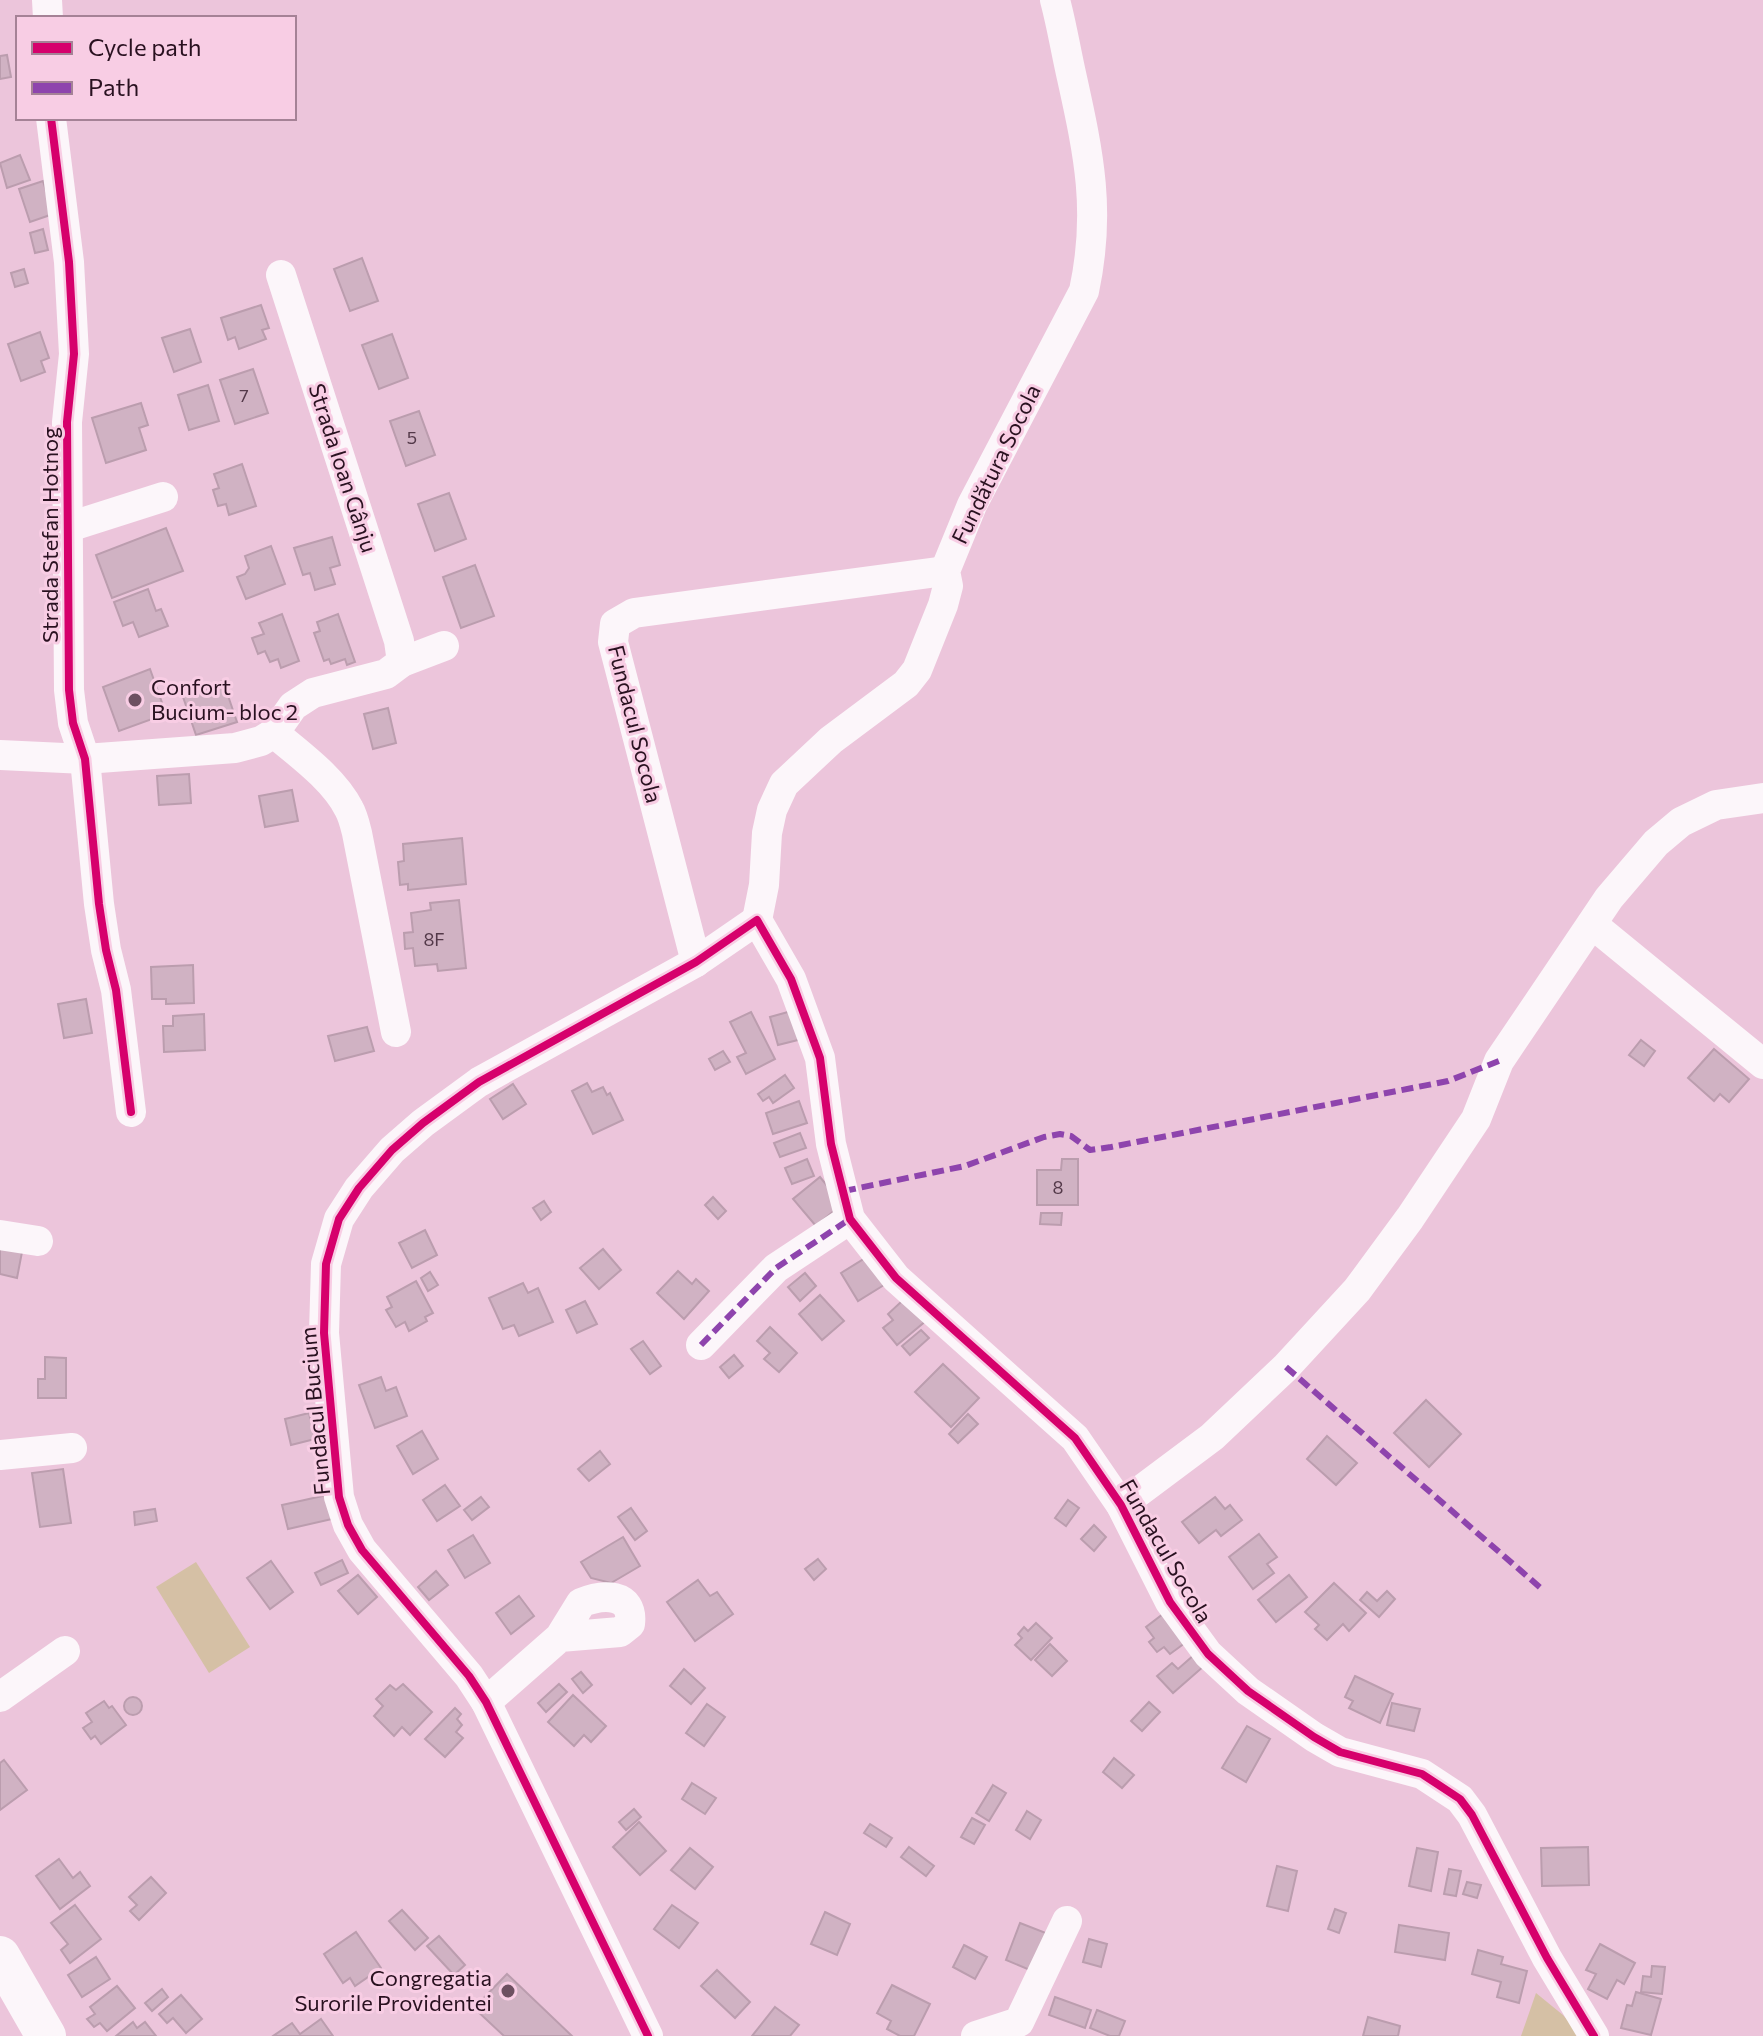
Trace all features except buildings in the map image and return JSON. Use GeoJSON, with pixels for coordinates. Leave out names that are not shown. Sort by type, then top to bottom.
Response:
{"type":"FeatureCollection","features":[{"type":"Feature","properties":{"kind":"main road"},"geometry":{"type":"LineString","coordinates":[[0,1956],[46,2036]]}},
{"type":"Feature","properties":{"kind":"street","name":"Fundătura Socola"},"geometry":{"type":"LineString","coordinates":[[757,920],[764,885],[767,833],[772,810],[784,784],[831,740],[906,684],[917,670],[946,596],[945,571],[972,505],[1084,291],[1093,252],[1094,209],[1086,141],[1055,0]]}},
{"type":"Feature","properties":{"kind":"street","name":"Strada Stefan Hotnog"},"geometry":{"type":"LineString","coordinates":[[51,120],[65,216],[74,354],[67,422],[69,690],[73,723],[85,759],[99,904],[119,1007],[131,1112]]}},
{"type":"Feature","properties":{"kind":"street","name":"Strada Ioan Gânju"},"geometry":{"type":"LineString","coordinates":[[281,275],[399,641],[402,662]]}},
{"type":"Feature","properties":{"kind":"street"},"geometry":{"type":"LineString","coordinates":[[69,527],[163,497]]}},
{"type":"Feature","properties":{"kind":"street","name":"Fundacul Socola"},"geometry":{"type":"LineString","coordinates":[[696,962],[613,642],[615,624],[634,613],[945,571]]}},
{"type":"Feature","properties":{"kind":"street"},"geometry":{"type":"LineString","coordinates":[[0,755],[85,759],[235,748],[261,741],[274,733],[293,706],[313,693],[386,674],[402,662],[444,646]]}},
{"type":"Feature","properties":{"kind":"street"},"geometry":{"type":"LineString","coordinates":[[274,733],[338,793],[349,809],[357,833],[396,1032]]}},
{"type":"Feature","properties":{"kind":"street"},"geometry":{"type":"LineString","coordinates":[[1121,1505],[1212,1437],[1286,1367],[1357,1290],[1476,1119],[1499,1061],[1609,898],[1656,843],[1681,822],[1716,805],[1763,798]]}},
{"type":"Feature","properties":{"kind":"street","name":"Fundacul Socola"},"geometry":{"type":"LineString","coordinates":[[757,920],[791,979],[820,1058],[831,1144],[850,1219],[896,1278],[1075,1438],[1121,1505],[1170,1602],[1208,1654],[1248,1691],[1340,1752],[1422,1774],[1460,1799],[1472,1815],[1547,1958],[1594,2036]]}},
{"type":"Feature","properties":{"kind":"street","name":"Fundacul Bucium"},"geometry":{"type":"LineString","coordinates":[[648,2036],[486,1702],[469,1676],[362,1550],[348,1525],[339,1497],[324,1333],[326,1264],[339,1219],[359,1188],[392,1150],[423,1123],[479,1082],[696,962],[757,920]]}},
{"type":"Feature","properties":{"kind":"street"},"geometry":{"type":"LineString","coordinates":[[1592,924],[1763,1064]]}},
{"type":"Feature","properties":{"kind":"street"},"geometry":{"type":"LineString","coordinates":[[701,1345],[776,1268],[850,1219]]}},
{"type":"Feature","properties":{"kind":"street"},"geometry":{"type":"LineString","coordinates":[[0,1235],[38,1241]]}},
{"type":"Feature","properties":{"kind":"street"},"geometry":{"type":"LineString","coordinates":[[0,1455],[72,1448]]}},
{"type":"Feature","properties":{"kind":"street"},"geometry":{"type":"LineString","coordinates":[[486,1702],[560,1637]]}},
{"type":"Feature","properties":{"kind":"street"},"geometry":{"type":"LineString","coordinates":[[0,1697],[65,1651]]}},
{"type":"Feature","properties":{"kind":"street"},"geometry":{"type":"LineString","coordinates":[[976,2036],[1019,2022],[1067,1921]]}},
{"type":"Feature","properties":{"kind":"shaded area"},"geometry":{"type":"Polygon","coordinates":[[[196,1562],[250,1647],[209,1673],[156,1587],[196,1562]]]}},
{"type":"Feature","properties":{"kind":"shaded area"},"geometry":{"type":"Polygon","coordinates":[[[1536,1993],[1563,2015],[1582,2036],[1521,2036],[1536,1993]]]}},
{"type":"Feature","properties":{"kind":"marked path"},"geometry":{"type":"LineString","coordinates":[[844,1191],[965,1166],[1044,1137],[1060,1134],[1071,1136],[1090,1150],[1111,1147],[1448,1081],[1499,1061]]}},
{"type":"Feature","properties":{"kind":"marked path"},"geometry":{"type":"LineString","coordinates":[[701,1345],[776,1268],[850,1219]]}},
{"type":"Feature","properties":{"kind":"marked path"},"geometry":{"type":"LineString","coordinates":[[1286,1367],[1543,1590]]}},
{"type":"Feature","properties":{"kind":"cycle path"},"geometry":{"type":"LineString","coordinates":[[51,120],[69,262],[74,354],[67,422],[69,690],[73,723],[85,759],[99,904],[116,990],[131,1112]]}},
{"type":"Feature","properties":{"kind":"cycle path"},"geometry":{"type":"LineString","coordinates":[[648,2036],[486,1702],[469,1676],[362,1550],[348,1525],[339,1497],[324,1333],[326,1264],[339,1219],[359,1188],[392,1150],[423,1123],[479,1082],[696,962],[757,920],[791,979],[820,1058],[831,1144],[850,1219],[896,1278],[1075,1438],[1121,1505],[1170,1602],[1208,1654],[1248,1691],[1340,1752],[1422,1774],[1460,1799],[1472,1815],[1547,1958],[1594,2036]]}},
{"type":"Feature","properties":{"kind":"place","name":"Confort Bucium- bloc 2"},"geometry":{"type":"Point","coordinates":[135,700]}},
{"type":"Feature","properties":{"kind":"place","name":"Congregatia Surorile Providentei"},"geometry":{"type":"Point","coordinates":[508,1991]}}]}
